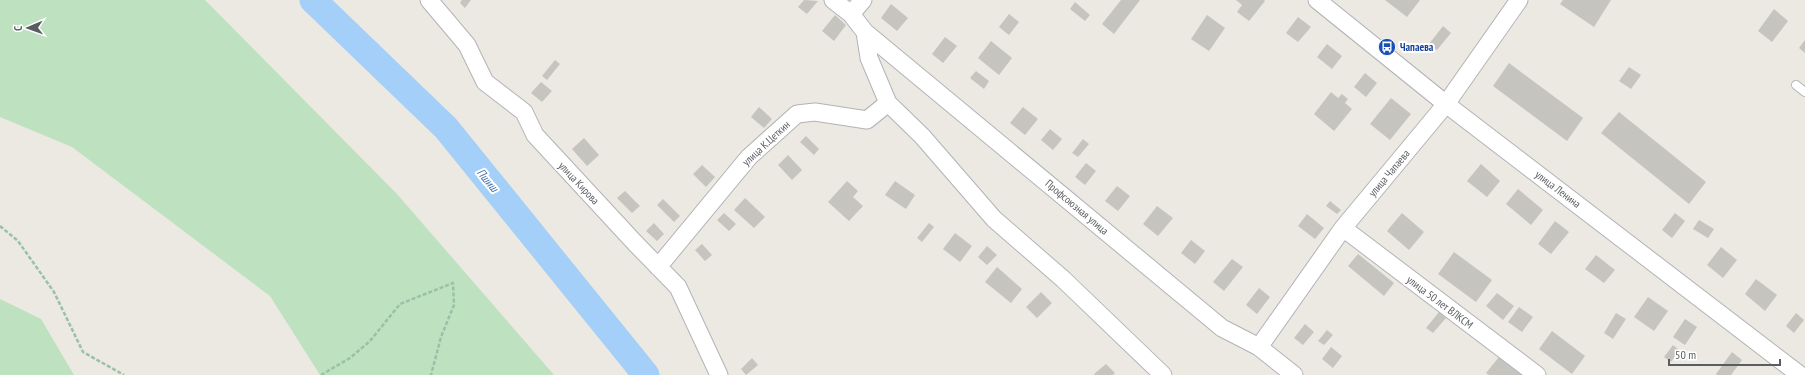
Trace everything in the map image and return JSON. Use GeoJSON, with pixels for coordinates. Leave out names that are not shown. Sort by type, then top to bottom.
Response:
{"type":"FeatureCollection","features":[{"type":"Feature","properties":{"kind":"street","name":"улица Кирова"},"geometry":{"type":"LineString","coordinates":[[429,0],[467,45],[485,82],[524,112],[535,134],[678,287],[719,375]]}},
{"type":"Feature","properties":{"kind":"street","name":"Профсоюзная улица"},"geometry":{"type":"LineString","coordinates":[[833,0],[851,14],[865,32],[1222,328],[1259,347],[1294,375]]}},
{"type":"Feature","properties":{"kind":"street"},"geometry":{"type":"LineString","coordinates":[[851,14],[863,0]]}},
{"type":"Feature","properties":{"kind":"street","name":"улица Ленина"},"geometry":{"type":"LineString","coordinates":[[1317,0],[1446,104],[1800,375]]}},
{"type":"Feature","properties":{"kind":"street","name":"улица Чапаева"},"geometry":{"type":"LineString","coordinates":[[1259,347],[1343,228],[1446,104],[1519,0]]}},
{"type":"Feature","properties":{"kind":"street","name":"Профсоюзная улица"},"geometry":{"type":"LineString","coordinates":[[865,32],[869,58],[888,103],[922,136],[994,219],[1063,280],[1164,375]]}},
{"type":"Feature","properties":{"kind":"street","name":"улица К.Цеткин"},"geometry":{"type":"LineString","coordinates":[[658,266],[749,156],[797,114],[816,112],[867,120],[888,103]]}},
{"type":"Feature","properties":{"kind":"street","name":"улица 50 лет ВЛКСМ"},"geometry":{"type":"LineString","coordinates":[[1343,228],[1537,375]]}},
{"type":"Feature","properties":{"kind":"lane"},"geometry":{"type":"LineString","coordinates":[[1796,85],[1805,92]]}},
{"type":"Feature","properties":{"kind":"path"},"geometry":{"type":"LineString","coordinates":[[0,226],[18,241],[54,292],[83,352],[124,375]]}},
{"type":"Feature","properties":{"kind":"path"},"geometry":{"type":"LineString","coordinates":[[321,375],[350,358],[370,341],[400,304],[453,283],[454,305],[441,337],[431,375]]}},
{"type":"Feature","properties":{"kind":"green space"},"geometry":{"type":"Polygon","coordinates":[[[0,0],[205,0],[397,194],[554,375],[320,375],[270,296],[72,147],[0,117],[0,0]]]}},
{"type":"Feature","properties":{"kind":"green space"},"geometry":{"type":"Polygon","coordinates":[[[0,299],[41,319],[74,375],[0,375],[0,299]]]}},
{"type":"Feature","properties":{"kind":"building"},"geometry":{"type":"Polygon","coordinates":[[[462,0],[471,0],[465,8],[460,3],[462,0]]]}},
{"type":"Feature","properties":{"kind":"building"},"geometry":{"type":"Polygon","coordinates":[[[804,0],[818,1],[807,14],[798,7],[804,0]]]}},
{"type":"Feature","properties":{"kind":"building"},"geometry":{"type":"Polygon","coordinates":[[[1121,0],[1140,0],[1114,34],[1102,24],[1121,0]]]}},
{"type":"Feature","properties":{"kind":"building"},"geometry":{"type":"Polygon","coordinates":[[[1236,0],[1265,1],[1249,21],[1237,12],[1242,5],[1236,0]]]}},
{"type":"Feature","properties":{"kind":"building"},"geometry":{"type":"Polygon","coordinates":[[[1385,0],[1420,0],[1407,17],[1385,0]]]}},
{"type":"Feature","properties":{"kind":"building"},"geometry":{"type":"Polygon","coordinates":[[[1563,0],[1611,0],[1594,27],[1560,4],[1563,0]]]}},
{"type":"Feature","properties":{"kind":"building"},"geometry":{"type":"Polygon","coordinates":[[[1075,2],[1090,15],[1085,21],[1070,9],[1075,2]]]}},
{"type":"Feature","properties":{"kind":"building"},"geometry":{"type":"Polygon","coordinates":[[[891,4],[908,18],[897,31],[881,18],[891,4]]]}},
{"type":"Feature","properties":{"kind":"building"},"geometry":{"type":"Polygon","coordinates":[[[1774,9],[1788,21],[1772,42],[1758,31],[1774,9]]]}},
{"type":"Feature","properties":{"kind":"building"},"geometry":{"type":"Polygon","coordinates":[[[1009,14],[1019,22],[1009,35],[999,27],[1009,14]]]}},
{"type":"Feature","properties":{"kind":"building"},"geometry":{"type":"Polygon","coordinates":[[[835,15],[846,25],[834,41],[822,31],[835,15]]]}},
{"type":"Feature","properties":{"kind":"building"},"geometry":{"type":"Polygon","coordinates":[[[1207,15],[1225,28],[1209,51],[1191,39],[1207,15]]]}},
{"type":"Feature","properties":{"kind":"building"},"geometry":{"type":"Polygon","coordinates":[[[1298,17],[1311,27],[1298,42],[1286,33],[1298,17]]]}},
{"type":"Feature","properties":{"kind":"building"},"geometry":{"type":"Polygon","coordinates":[[[1443,26],[1451,33],[1437,50],[1429,44],[1443,26]]]}},
{"type":"Feature","properties":{"kind":"building"},"geometry":{"type":"Polygon","coordinates":[[[945,37],[957,46],[943,63],[932,54],[945,37]]]}},
{"type":"Feature","properties":{"kind":"building"},"geometry":{"type":"Polygon","coordinates":[[[1805,40],[1805,53],[1799,48],[1805,40]]]}},
{"type":"Feature","properties":{"kind":"building"},"geometry":{"type":"Polygon","coordinates":[[[991,41],[1012,58],[999,75],[978,58],[991,41]]]}},
{"type":"Feature","properties":{"kind":"building"},"geometry":{"type":"Polygon","coordinates":[[[1327,44],[1342,56],[1332,69],[1317,57],[1327,44]]]}},
{"type":"Feature","properties":{"kind":"building"},"geometry":{"type":"Polygon","coordinates":[[[555,60],[560,64],[547,80],[542,76],[555,60]]]}},
{"type":"Feature","properties":{"kind":"building"},"geometry":{"type":"Polygon","coordinates":[[[1509,63],[1583,118],[1567,141],[1493,86],[1509,63]]]}},
{"type":"Feature","properties":{"kind":"building"},"geometry":{"type":"Polygon","coordinates":[[[1629,67],[1641,75],[1631,89],[1619,81],[1629,67]]]}},
{"type":"Feature","properties":{"kind":"building"},"geometry":{"type":"Polygon","coordinates":[[[976,71],[989,81],[984,89],[970,78],[976,71]]]}},
{"type":"Feature","properties":{"kind":"building"},"geometry":{"type":"Polygon","coordinates":[[[1365,73],[1377,83],[1366,97],[1354,87],[1365,73]]]}},
{"type":"Feature","properties":{"kind":"building"},"geometry":{"type":"Polygon","coordinates":[[[541,82],[552,91],[542,102],[531,93],[541,82]]]}},
{"type":"Feature","properties":{"kind":"building"},"geometry":{"type":"Polygon","coordinates":[[[1331,92],[1338,98],[1342,94],[1348,99],[1345,103],[1352,109],[1334,131],[1314,114],[1331,92]]]}},
{"type":"Feature","properties":{"kind":"building"},"geometry":{"type":"Polygon","coordinates":[[[1391,98],[1411,114],[1390,140],[1370,124],[1391,98]]]}},
{"type":"Feature","properties":{"kind":"building"},"geometry":{"type":"Polygon","coordinates":[[[759,107],[772,119],[764,128],[751,117],[759,107]]]}},
{"type":"Feature","properties":{"kind":"building"},"geometry":{"type":"Polygon","coordinates":[[[1023,107],[1038,119],[1025,135],[1010,123],[1023,107]]]}},
{"type":"Feature","properties":{"kind":"building"},"geometry":{"type":"Polygon","coordinates":[[[1619,112],[1706,182],[1689,204],[1601,133],[1619,112]]]}},
{"type":"Feature","properties":{"kind":"building"},"geometry":{"type":"Polygon","coordinates":[[[1050,129],[1062,139],[1053,150],[1041,140],[1050,129]]]}},
{"type":"Feature","properties":{"kind":"building"},"geometry":{"type":"Polygon","coordinates":[[[806,136],[819,149],[814,155],[800,142],[806,136]]]}},
{"type":"Feature","properties":{"kind":"building"},"geometry":{"type":"Polygon","coordinates":[[[584,138],[599,155],[587,166],[572,149],[584,138]]]}},
{"type":"Feature","properties":{"kind":"building"},"geometry":{"type":"Polygon","coordinates":[[[1083,139],[1089,144],[1078,157],[1072,153],[1083,139]]]}},
{"type":"Feature","properties":{"kind":"building"},"geometry":{"type":"Polygon","coordinates":[[[788,155],[802,170],[792,180],[778,165],[788,155]]]}},
{"type":"Feature","properties":{"kind":"building"},"geometry":{"type":"Polygon","coordinates":[[[1086,163],[1096,171],[1085,185],[1075,177],[1086,163]]]}},
{"type":"Feature","properties":{"kind":"building"},"geometry":{"type":"Polygon","coordinates":[[[1481,164],[1500,181],[1487,197],[1467,181],[1481,164]]]}},
{"type":"Feature","properties":{"kind":"building"},"geometry":{"type":"Polygon","coordinates":[[[702,165],[715,177],[706,187],[693,174],[702,165]]]}},
{"type":"Feature","properties":{"kind":"building"},"geometry":{"type":"Polygon","coordinates":[[[847,181],[858,191],[853,197],[863,206],[849,221],[828,202],[847,181]]]}},
{"type":"Feature","properties":{"kind":"building"},"geometry":{"type":"Polygon","coordinates":[[[895,181],[915,195],[906,209],[885,195],[895,181]]]}},
{"type":"Feature","properties":{"kind":"building"},"geometry":{"type":"Polygon","coordinates":[[[1117,186],[1130,196],[1118,211],[1105,201],[1117,186]]]}},
{"type":"Feature","properties":{"kind":"building"},"geometry":{"type":"Polygon","coordinates":[[[1518,189],[1543,210],[1531,225],[1506,204],[1518,189]]]}},
{"type":"Feature","properties":{"kind":"building"},"geometry":{"type":"Polygon","coordinates":[[[625,191],[640,206],[632,213],[617,198],[625,191]]]}},
{"type":"Feature","properties":{"kind":"building"},"geometry":{"type":"Polygon","coordinates":[[[745,198],[765,217],[754,228],[734,210],[745,198]]]}},
{"type":"Feature","properties":{"kind":"building"},"geometry":{"type":"Polygon","coordinates":[[[663,199],[680,216],[674,222],[657,205],[663,199]]]}},
{"type":"Feature","properties":{"kind":"building"},"geometry":{"type":"Polygon","coordinates":[[[1330,201],[1341,210],[1337,214],[1326,206],[1330,201]]]}},
{"type":"Feature","properties":{"kind":"building"},"geometry":{"type":"Polygon","coordinates":[[[1157,206],[1173,218],[1158,236],[1143,224],[1157,206]]]}},
{"type":"Feature","properties":{"kind":"building"},"geometry":{"type":"Polygon","coordinates":[[[724,213],[736,224],[729,231],[717,220],[724,213]]]}},
{"type":"Feature","properties":{"kind":"building"},"geometry":{"type":"Polygon","coordinates":[[[1402,213],[1424,232],[1409,250],[1387,231],[1402,213]]]}},
{"type":"Feature","properties":{"kind":"building"},"geometry":{"type":"Polygon","coordinates":[[[1675,213],[1685,221],[1672,238],[1662,230],[1675,213]]]}},
{"type":"Feature","properties":{"kind":"building"},"geometry":{"type":"Polygon","coordinates":[[[1307,214],[1324,228],[1315,239],[1298,226],[1307,214]]]}},
{"type":"Feature","properties":{"kind":"building"},"geometry":{"type":"Polygon","coordinates":[[[1699,220],[1714,229],[1708,238],[1693,229],[1699,220]]]}},
{"type":"Feature","properties":{"kind":"building"},"geometry":{"type":"Polygon","coordinates":[[[1555,221],[1569,232],[1551,254],[1538,244],[1555,221]]]}},
{"type":"Feature","properties":{"kind":"building"},"geometry":{"type":"Polygon","coordinates":[[[654,223],[664,234],[657,241],[646,231],[654,223]]]}},
{"type":"Feature","properties":{"kind":"building"},"geometry":{"type":"Polygon","coordinates":[[[929,223],[934,227],[922,242],[917,238],[929,223]]]}},
{"type":"Feature","properties":{"kind":"building"},"geometry":{"type":"Polygon","coordinates":[[[955,233],[972,246],[960,262],[943,249],[955,233]]]}},
{"type":"Feature","properties":{"kind":"building"},"geometry":{"type":"Polygon","coordinates":[[[1191,240],[1205,251],[1195,264],[1181,253],[1191,240]]]}},
{"type":"Feature","properties":{"kind":"building"},"geometry":{"type":"Polygon","coordinates":[[[702,244],[712,255],[705,261],[695,250],[702,244]]]}},
{"type":"Feature","properties":{"kind":"building"},"geometry":{"type":"Polygon","coordinates":[[[987,246],[997,255],[987,265],[978,257],[987,246]]]}},
{"type":"Feature","properties":{"kind":"building"},"geometry":{"type":"Polygon","coordinates":[[[1721,247],[1737,260],[1723,278],[1707,265],[1721,247]]]}},
{"type":"Feature","properties":{"kind":"building"},"geometry":{"type":"Polygon","coordinates":[[[1454,252],[1492,280],[1476,302],[1438,274],[1454,252]]]}},
{"type":"Feature","properties":{"kind":"building"},"geometry":{"type":"Polygon","coordinates":[[[1358,254],[1394,283],[1384,296],[1348,266],[1358,254]]]}},
{"type":"Feature","properties":{"kind":"building"},"geometry":{"type":"Polygon","coordinates":[[[1596,255],[1615,270],[1604,283],[1585,269],[1596,255]]]}},
{"type":"Feature","properties":{"kind":"building"},"geometry":{"type":"Polygon","coordinates":[[[1232,259],[1243,267],[1224,291],[1213,282],[1232,259]]]}},
{"type":"Feature","properties":{"kind":"building"},"geometry":{"type":"Polygon","coordinates":[[[997,267],[1022,289],[1011,303],[985,282],[997,267]]]}},
{"type":"Feature","properties":{"kind":"building"},"geometry":{"type":"Polygon","coordinates":[[[1756,279],[1777,295],[1765,311],[1745,294],[1756,279]]]}},
{"type":"Feature","properties":{"kind":"building"},"geometry":{"type":"Polygon","coordinates":[[[1259,288],[1270,297],[1257,314],[1246,305],[1259,288]]]}},
{"type":"Feature","properties":{"kind":"building"},"geometry":{"type":"Polygon","coordinates":[[[1041,292],[1052,303],[1037,318],[1026,307],[1041,292]]]}},
{"type":"Feature","properties":{"kind":"building"},"geometry":{"type":"Polygon","coordinates":[[[1497,293],[1514,306],[1503,320],[1486,306],[1497,293]]]}},
{"type":"Feature","properties":{"kind":"building"},"geometry":{"type":"Polygon","coordinates":[[[1648,297],[1668,311],[1654,331],[1634,317],[1648,297]]]}},
{"type":"Feature","properties":{"kind":"building"},"geometry":{"type":"Polygon","coordinates":[[[1519,307],[1533,317],[1522,332],[1508,322],[1519,307]]]}},
{"type":"Feature","properties":{"kind":"building"},"geometry":{"type":"Polygon","coordinates":[[[1439,312],[1446,318],[1433,333],[1426,328],[1439,312]]]}},
{"type":"Feature","properties":{"kind":"building"},"geometry":{"type":"Polygon","coordinates":[[[1616,313],[1626,319],[1613,339],[1604,333],[1616,313]]]}},
{"type":"Feature","properties":{"kind":"building"},"geometry":{"type":"Polygon","coordinates":[[[1796,313],[1804,320],[1794,333],[1786,326],[1796,313]]]}},
{"type":"Feature","properties":{"kind":"building"},"geometry":{"type":"Polygon","coordinates":[[[1685,319],[1697,327],[1685,345],[1673,337],[1685,319]]]}},
{"type":"Feature","properties":{"kind":"building"},"geometry":{"type":"Polygon","coordinates":[[[1305,324],[1314,332],[1303,345],[1294,338],[1305,324]]]}},
{"type":"Feature","properties":{"kind":"building"},"geometry":{"type":"Polygon","coordinates":[[[1327,330],[1333,335],[1324,345],[1318,341],[1327,330]]]}},
{"type":"Feature","properties":{"kind":"building"},"geometry":{"type":"Polygon","coordinates":[[[1552,331],[1585,356],[1572,374],[1539,349],[1552,331]]]}},
{"type":"Feature","properties":{"kind":"building"},"geometry":{"type":"Polygon","coordinates":[[[1673,345],[1679,350],[1671,362],[1664,357],[1673,345]]]}},
{"type":"Feature","properties":{"kind":"building"},"geometry":{"type":"Polygon","coordinates":[[[1331,347],[1342,356],[1333,368],[1322,359],[1331,347]]]}},
{"type":"Feature","properties":{"kind":"building"},"geometry":{"type":"Polygon","coordinates":[[[1503,352],[1532,375],[1489,375],[1486,373],[1503,352]]]}},
{"type":"Feature","properties":{"kind":"building"},"geometry":{"type":"Polygon","coordinates":[[[1732,352],[1742,360],[1731,375],[1717,375],[1716,374],[1732,352]]]}},
{"type":"Feature","properties":{"kind":"building"},"geometry":{"type":"Polygon","coordinates":[[[752,358],[758,365],[746,375],[741,369],[752,358]]]}},
{"type":"Feature","properties":{"kind":"building"},"geometry":{"type":"Polygon","coordinates":[[[1106,364],[1115,373],[1113,375],[1094,374],[1106,364]]]}},
{"type":"Feature","properties":{"kind":"waterway","name":"Пшиш"},"geometry":{"type":"LineString","coordinates":[[313,0],[446,128],[646,375]]}},
{"type":"Feature","properties":{"kind":"place","name":"Чапаева"},"geometry":{"type":"Point","coordinates":[1387,47]}}]}
